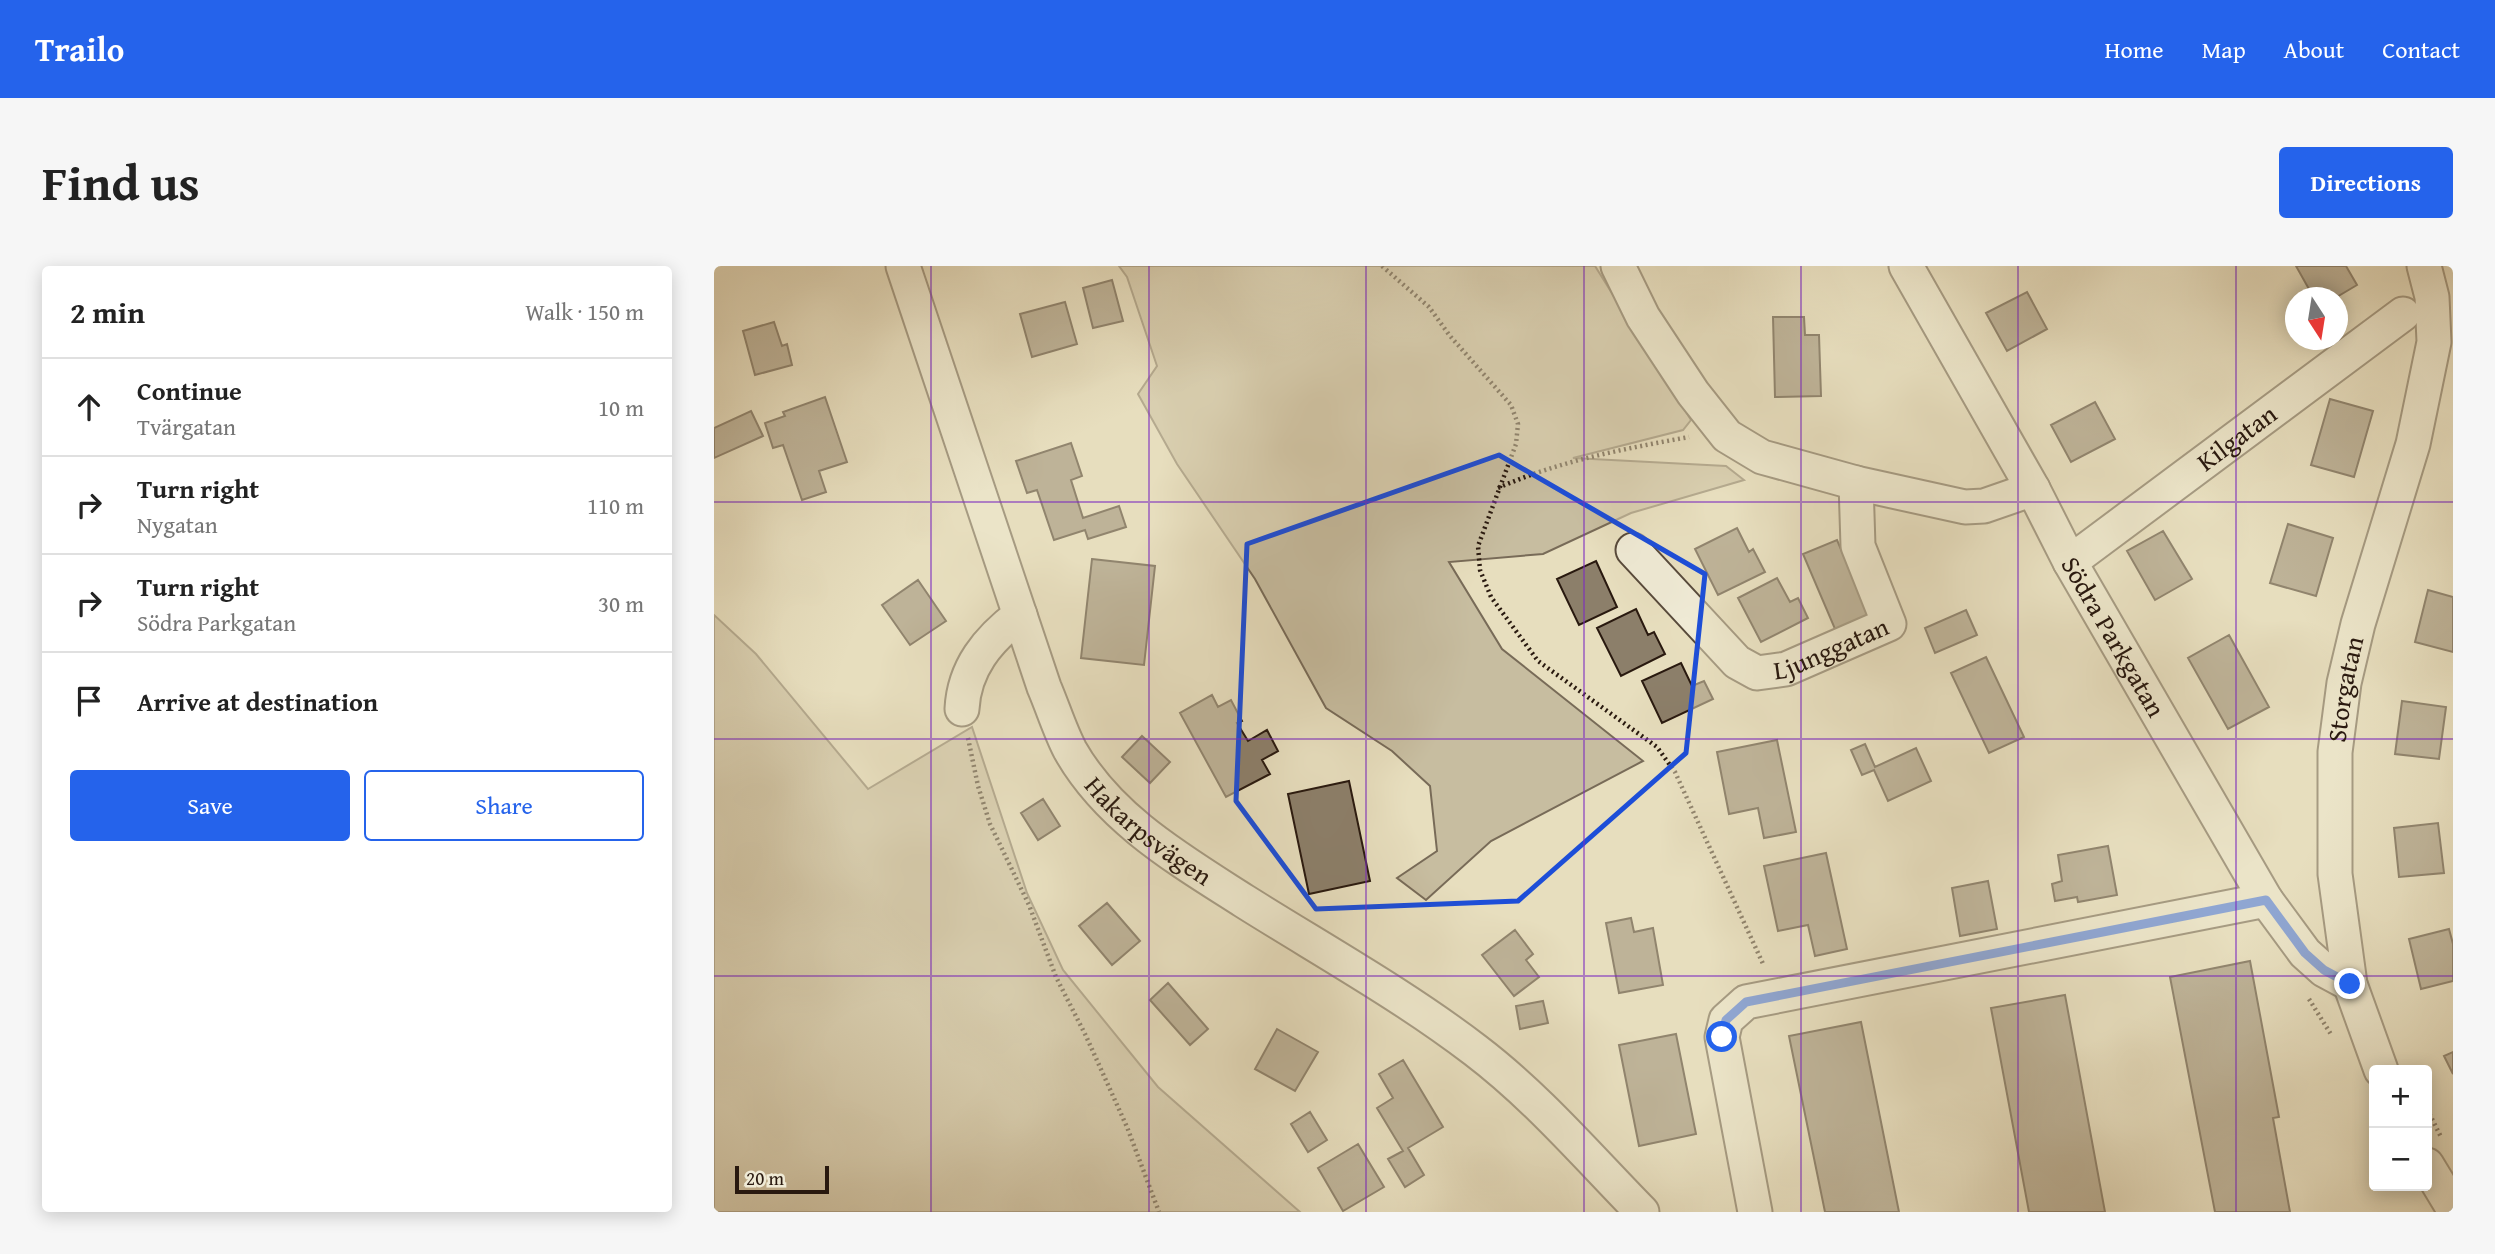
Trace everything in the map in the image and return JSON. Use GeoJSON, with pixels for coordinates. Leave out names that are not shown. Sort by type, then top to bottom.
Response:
{"type":"FeatureCollection","features":[{"type":"Feature","properties":{"kind":"street","name":"Hakarpsvägen"},"geometry":{"type":"LineString","coordinates":[[903,266],[1044,687],[1070,751],[1095,784],[1129,821],[1172,856],[1424,1014],[1476,1051],[1519,1087],[1642,1212]]}},
{"type":"Feature","properties":{"kind":"street"},"geometry":{"type":"LineString","coordinates":[[1618,266],[1643,317],[1693,393],[1727,436],[1762,457],[1856,483],[1965,507],[1984,506],[2033,489]]}},
{"type":"Feature","properties":{"kind":"street","name":"Södra Parkgatan"},"geometry":{"type":"LineString","coordinates":[[1906,266],[2033,489],[2070,562],[2266,900],[2305,953],[2324,970],[2350,984]]}},
{"type":"Feature","properties":{"kind":"street","name":"Storgatan"},"geometry":{"type":"LineString","coordinates":[[2379,1065],[2350,984],[2335,874],[2335,751],[2344,683],[2358,624],[2413,443],[2434,342],[2418,312],[2424,266]]}},
{"type":"Feature","properties":{"kind":"street","name":"Kilgatan"},"geometry":{"type":"LineString","coordinates":[[2070,562],[2418,312]]}},
{"type":"Feature","properties":{"kind":"street","name":"Ljunggatan"},"geometry":{"type":"LineString","coordinates":[[1633,550],[1737,662],[1757,673],[1786,669],[1889,624],[1858,547],[1856,483]]}},
{"type":"Feature","properties":{"kind":"street"},"geometry":{"type":"LineString","coordinates":[[962,709],[963,692],[976,658],[1002,628],[1020,615]]}},
{"type":"Feature","properties":{"kind":"street"},"geometry":{"type":"LineString","coordinates":[[1755,1212],[1722,1037],[1726,1020],[1762,999],[2266,900]]}},
{"type":"Feature","properties":{"kind":"street"},"geometry":{"type":"LineString","coordinates":[[2432,1174],[2453,1208]]}},
{"type":"Feature","properties":{"kind":"path"},"geometry":{"type":"LineString","coordinates":[[1382,266],[1429,307],[1450,336],[1511,405],[1518,424],[1516,444],[1478,546],[1480,570],[1491,597],[1538,662],[1657,747],[1675,772],[1736,901],[1762,999]]}},
{"type":"Feature","properties":{"kind":"path"},"geometry":{"type":"LineString","coordinates":[[1498,488],[1527,475],[1611,451],[1704,434],[1717,423]]}},
{"type":"Feature","properties":{"kind":"path"},"geometry":{"type":"LineString","coordinates":[[962,709],[978,786],[990,824],[1029,905],[1056,977],[1127,1127],[1159,1212]]}},
{"type":"Feature","properties":{"kind":"path"},"geometry":{"type":"LineString","coordinates":[[2306,995],[2334,1039]]}},
{"type":"Feature","properties":{"kind":"highlighted area"},"geometry":{"type":"Polygon","coordinates":[[[1499,455],[1705,574],[1686,753],[1518,901],[1316,909],[1236,801],[1247,544],[1499,455]]]}},
{"type":"Feature","properties":{"kind":"shaded area"},"geometry":{"type":"Polygon","coordinates":[[[1119,266],[1595,266],[1691,420],[1683,430],[1573,458],[1726,466],[1744,480],[1631,513],[1543,554],[1449,562],[1502,649],[1643,761],[1491,841],[1426,900],[1397,878],[1437,851],[1430,786],[1392,751],[1326,708],[1255,579],[1177,464],[1138,394],[1157,366],[1127,277],[1119,266]]]}},
{"type":"Feature","properties":{"kind":"shaded area"},"geometry":{"type":"Polygon","coordinates":[[[714,615],[756,654],[868,789],[972,727],[1027,893],[1063,970],[1158,1087],[1300,1212],[714,1212],[714,615]]]}},
{"type":"Feature","properties":{"kind":"building"},"geometry":{"type":"Polygon","coordinates":[[[2296,266],[2346,266],[2357,285],[2348,290],[2348,287],[2308,287],[2296,266]]]}},
{"type":"Feature","properties":{"kind":"building"},"geometry":{"type":"Polygon","coordinates":[[[1112,280],[1123,321],[1093,328],[1083,288],[1112,280]]]}},
{"type":"Feature","properties":{"kind":"building"},"geometry":{"type":"Polygon","coordinates":[[[2027,292],[2047,329],[2007,351],[1986,313],[2027,292]]]}},
{"type":"Feature","properties":{"kind":"building"},"geometry":{"type":"Polygon","coordinates":[[[1065,302],[1077,344],[1032,357],[1020,314],[1065,302]]]}},
{"type":"Feature","properties":{"kind":"building"},"geometry":{"type":"Polygon","coordinates":[[[1773,317],[1804,317],[1805,335],[1819,335],[1821,396],[1775,397],[1773,317]]]}},
{"type":"Feature","properties":{"kind":"building"},"geometry":{"type":"Polygon","coordinates":[[[774,322],[782,346],[787,344],[792,365],[755,375],[743,331],[774,322]]]}},
{"type":"Feature","properties":{"kind":"building"},"geometry":{"type":"Polygon","coordinates":[[[825,397],[847,462],[819,471],[826,492],[802,500],[783,445],[773,448],[765,423],[785,416],[783,412],[825,397]]]}},
{"type":"Feature","properties":{"kind":"building"},"geometry":{"type":"Polygon","coordinates":[[[2330,399],[2373,411],[2354,477],[2311,465],[2330,399]]]}},
{"type":"Feature","properties":{"kind":"building"},"geometry":{"type":"Polygon","coordinates":[[[2095,402],[2115,439],[2071,462],[2051,425],[2095,402]]]}},
{"type":"Feature","properties":{"kind":"building"},"geometry":{"type":"Polygon","coordinates":[[[751,411],[763,436],[714,458],[714,428],[751,411]]]}},
{"type":"Feature","properties":{"kind":"building"},"geometry":{"type":"Polygon","coordinates":[[[1071,443],[1082,476],[1071,480],[1083,518],[1119,506],[1126,527],[1088,539],[1085,530],[1054,540],[1037,490],[1027,493],[1016,461],[1071,443]]]}},
{"type":"Feature","properties":{"kind":"building"},"geometry":{"type":"Polygon","coordinates":[[[2288,524],[2333,538],[2316,596],[2270,583],[2288,524]]]}},
{"type":"Feature","properties":{"kind":"building"},"geometry":{"type":"Polygon","coordinates":[[[1737,528],[1749,552],[1753,549],[1765,572],[1718,595],[1695,549],[1737,528]]]}},
{"type":"Feature","properties":{"kind":"building"},"geometry":{"type":"Polygon","coordinates":[[[2163,531],[2192,579],[2155,600],[2127,551],[2163,531]]]}},
{"type":"Feature","properties":{"kind":"building"},"geometry":{"type":"Polygon","coordinates":[[[1837,540],[1872,622],[1838,636],[1803,554],[1837,540]]]}},
{"type":"Feature","properties":{"kind":"building"},"geometry":{"type":"Polygon","coordinates":[[[1092,559],[1155,566],[1144,665],[1081,658],[1092,559]]]}},
{"type":"Feature","properties":{"kind":"building"},"geometry":{"type":"Polygon","coordinates":[[[1596,561],[1617,607],[1579,625],[1557,579],[1596,561]]]}},
{"type":"Feature","properties":{"kind":"building"},"geometry":{"type":"Polygon","coordinates":[[[1777,578],[1790,602],[1798,598],[1808,618],[1761,642],[1738,598],[1777,578]]]}},
{"type":"Feature","properties":{"kind":"building"},"geometry":{"type":"Polygon","coordinates":[[[918,580],[946,621],[910,645],[882,605],[918,580]]]}},
{"type":"Feature","properties":{"kind":"building"},"geometry":{"type":"Polygon","coordinates":[[[2428,590],[2453,597],[2453,652],[2415,642],[2428,590]]]}},
{"type":"Feature","properties":{"kind":"building"},"geometry":{"type":"Polygon","coordinates":[[[1636,609],[1648,635],[1654,632],[1665,654],[1621,676],[1597,628],[1636,609]]]}},
{"type":"Feature","properties":{"kind":"building"},"geometry":{"type":"Polygon","coordinates":[[[1966,610],[1977,635],[1935,653],[1925,628],[1966,610]]]}},
{"type":"Feature","properties":{"kind":"building"},"geometry":{"type":"Polygon","coordinates":[[[2229,635],[2269,707],[2228,729],[2188,658],[2229,635]]]}},
{"type":"Feature","properties":{"kind":"building"},"geometry":{"type":"Polygon","coordinates":[[[1986,657],[2024,737],[1989,753],[1951,673],[1986,657]]]}},
{"type":"Feature","properties":{"kind":"building"},"geometry":{"type":"Polygon","coordinates":[[[1681,663],[1692,686],[1704,681],[1713,699],[1662,723],[1642,681],[1681,663]]]}},
{"type":"Feature","properties":{"kind":"building"},"geometry":{"type":"Polygon","coordinates":[[[1212,695],[1218,707],[1231,700],[1242,721],[1237,723],[1248,741],[1267,730],[1278,751],[1262,760],[1270,774],[1226,797],[1180,713],[1212,695]]]}},
{"type":"Feature","properties":{"kind":"building"},"geometry":{"type":"Polygon","coordinates":[[[2402,701],[2446,707],[2439,759],[2395,754],[2402,701]]]}},
{"type":"Feature","properties":{"kind":"building"},"geometry":{"type":"Polygon","coordinates":[[[1142,736],[1170,762],[1150,783],[1122,757],[1142,736]]]}},
{"type":"Feature","properties":{"kind":"building"},"geometry":{"type":"Polygon","coordinates":[[[1777,740],[1796,832],[1764,838],[1758,808],[1729,814],[1717,752],[1777,740]]]}},
{"type":"Feature","properties":{"kind":"building"},"geometry":{"type":"Polygon","coordinates":[[[1865,744],[1875,767],[1916,748],[1931,781],[1888,801],[1874,770],[1862,775],[1851,750],[1865,744]]]}},
{"type":"Feature","properties":{"kind":"building"},"geometry":{"type":"Polygon","coordinates":[[[1349,781],[1370,881],[1309,894],[1288,794],[1349,781]]]}},
{"type":"Feature","properties":{"kind":"building"},"geometry":{"type":"Polygon","coordinates":[[[1043,799],[1060,826],[1038,840],[1021,813],[1043,799]]]}},
{"type":"Feature","properties":{"kind":"building"},"geometry":{"type":"Polygon","coordinates":[[[2438,823],[2444,873],[2399,877],[2394,828],[2438,823]]]}},
{"type":"Feature","properties":{"kind":"building"},"geometry":{"type":"Polygon","coordinates":[[[2108,846],[2117,895],[2078,902],[2077,897],[2055,901],[2052,884],[2062,881],[2058,855],[2108,846]]]}},
{"type":"Feature","properties":{"kind":"building"},"geometry":{"type":"Polygon","coordinates":[[[1826,853],[1847,949],[1815,956],[1808,925],[1778,931],[1764,866],[1826,853]]]}},
{"type":"Feature","properties":{"kind":"building"},"geometry":{"type":"Polygon","coordinates":[[[1988,881],[1997,929],[1960,936],[1952,888],[1988,881]]]}},
{"type":"Feature","properties":{"kind":"building"},"geometry":{"type":"Polygon","coordinates":[[[1107,903],[1140,941],[1112,965],[1079,926],[1107,903]]]}},
{"type":"Feature","properties":{"kind":"building"},"geometry":{"type":"Polygon","coordinates":[[[1631,918],[1634,932],[1653,928],[1663,985],[1619,993],[1606,923],[1631,918]]]}},
{"type":"Feature","properties":{"kind":"building"},"geometry":{"type":"Polygon","coordinates":[[[2449,929],[2453,944],[2453,981],[2421,989],[2409,939],[2449,929]]]}},
{"type":"Feature","properties":{"kind":"building"},"geometry":{"type":"Polygon","coordinates":[[[1515,930],[1533,954],[1526,960],[1539,977],[1514,996],[1482,955],[1515,930]]]}},
{"type":"Feature","properties":{"kind":"building"},"geometry":{"type":"Polygon","coordinates":[[[2250,961],[2279,1117],[2273,1118],[2290,1212],[2215,1212],[2170,977],[2250,961]]]}},
{"type":"Feature","properties":{"kind":"building"},"geometry":{"type":"Polygon","coordinates":[[[1168,983],[1208,1029],[1190,1045],[1150,1000],[1168,983]]]}},
{"type":"Feature","properties":{"kind":"building"},"geometry":{"type":"Polygon","coordinates":[[[2065,995],[2105,1212],[2029,1212],[1991,1008],[2065,995]]]}},
{"type":"Feature","properties":{"kind":"building"},"geometry":{"type":"Polygon","coordinates":[[[1543,1001],[1548,1023],[1520,1029],[1516,1006],[1543,1001]]]}},
{"type":"Feature","properties":{"kind":"building"},"geometry":{"type":"Polygon","coordinates":[[[1861,1022],[1899,1212],[1825,1212],[1789,1036],[1861,1022]]]}},
{"type":"Feature","properties":{"kind":"building"},"geometry":{"type":"Polygon","coordinates":[[[1277,1029],[1318,1052],[1295,1091],[1255,1069],[1277,1029]]]}},
{"type":"Feature","properties":{"kind":"building"},"geometry":{"type":"Polygon","coordinates":[[[1676,1034],[1696,1134],[1639,1146],[1619,1045],[1676,1034]]]}},
{"type":"Feature","properties":{"kind":"building"},"geometry":{"type":"Polygon","coordinates":[[[2453,1052],[2453,1074],[2444,1056],[2453,1052]]]}},
{"type":"Feature","properties":{"kind":"building"},"geometry":{"type":"Polygon","coordinates":[[[1403,1060],[1443,1127],[1408,1148],[1424,1175],[1405,1187],[1388,1159],[1403,1151],[1377,1108],[1393,1098],[1379,1074],[1403,1060]]]}},
{"type":"Feature","properties":{"kind":"building"},"geometry":{"type":"Polygon","coordinates":[[[1310,1112],[1327,1140],[1308,1152],[1291,1124],[1310,1112]]]}},
{"type":"Feature","properties":{"kind":"building"},"geometry":{"type":"Polygon","coordinates":[[[1358,1144],[1384,1187],[1343,1211],[1318,1168],[1358,1144]]]}},
{"type":"Feature","properties":{"kind":"route"},"geometry":{"type":"LineString","coordinates":[[1722,1037],[1726,1020],[1746,1002],[2266,900],[2305,953],[2324,970],[2350,984]]}}]}
